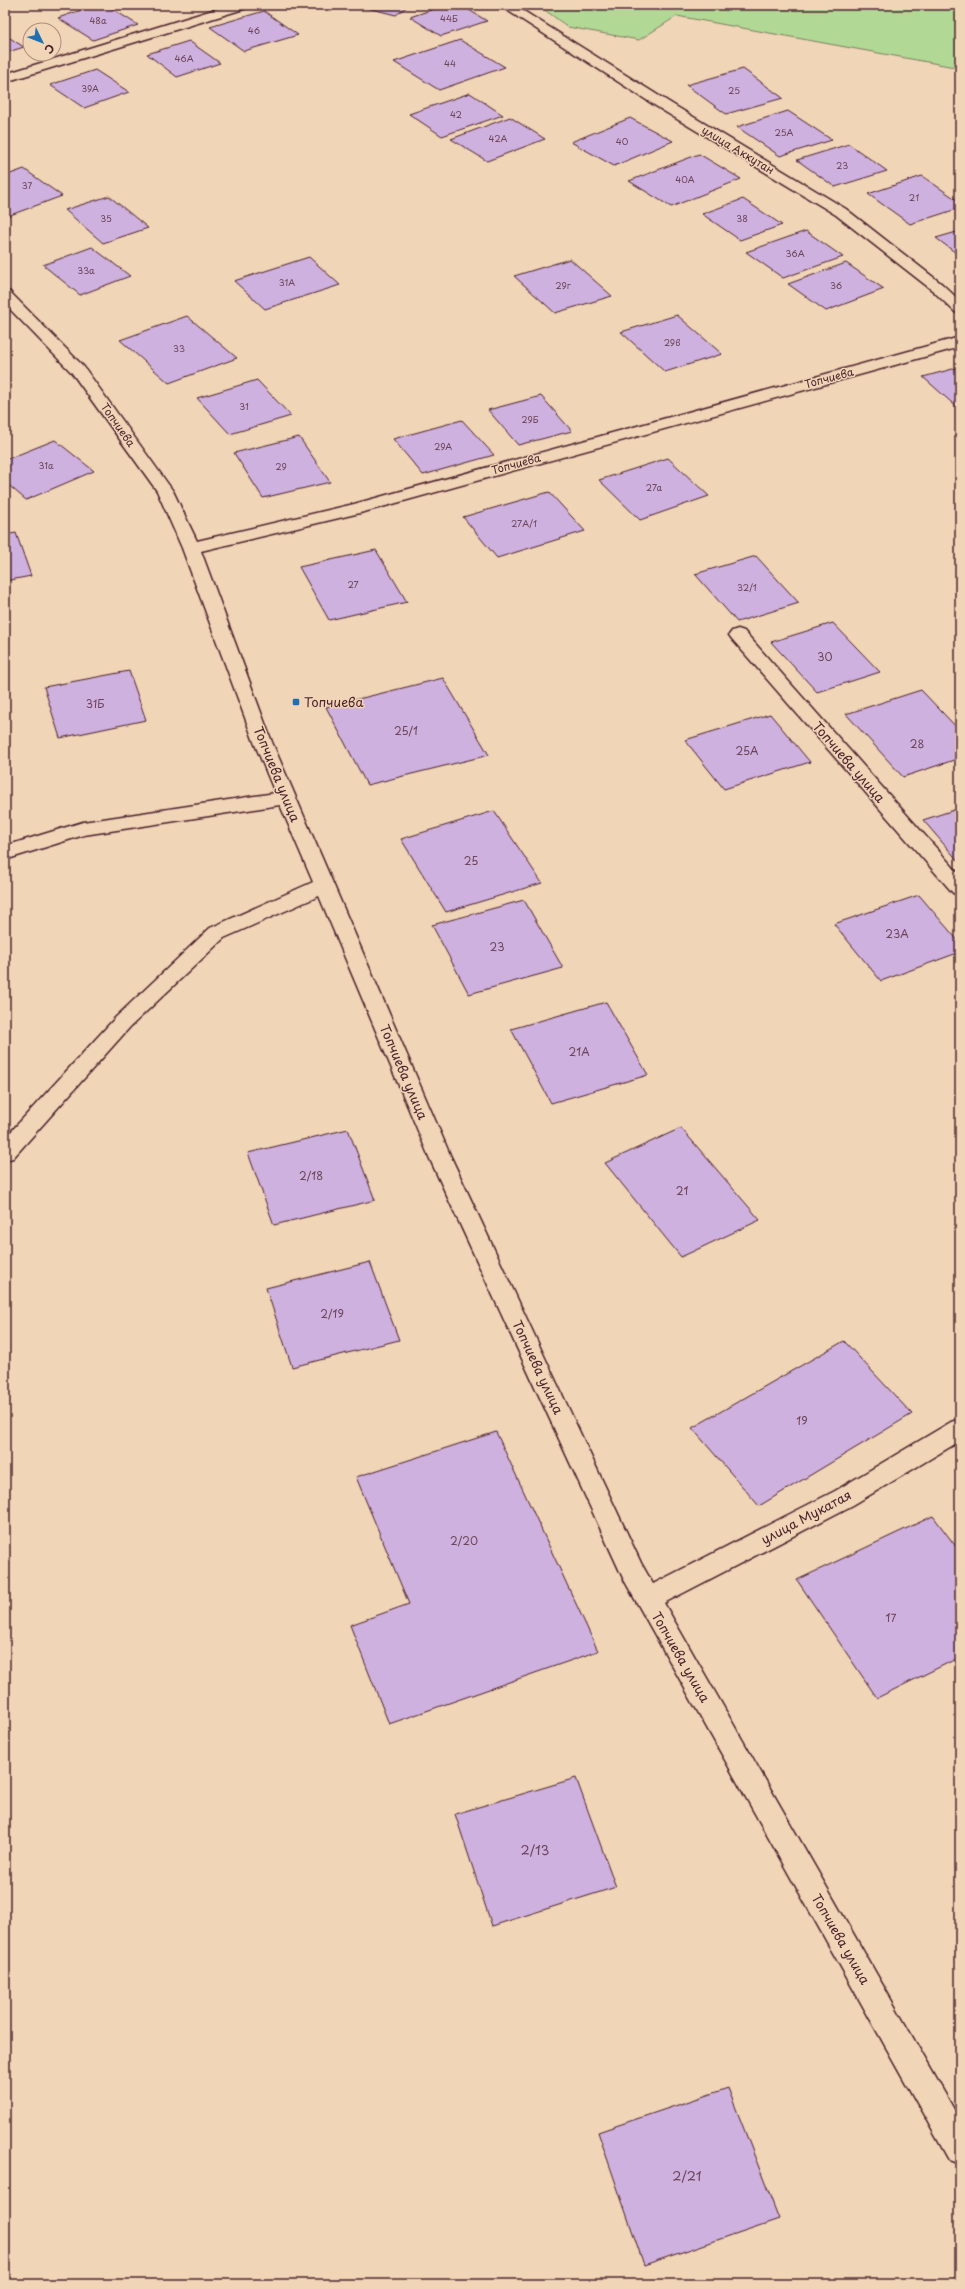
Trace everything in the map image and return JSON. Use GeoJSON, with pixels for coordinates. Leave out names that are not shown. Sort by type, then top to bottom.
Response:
{"type":"FeatureCollection","features":[{"type":"Feature","properties":{"kind":"street"},"geometry":{"type":"LineString","coordinates":[[5,78],[242,5]]}},
{"type":"Feature","properties":{"kind":"street","name":"улица Аккутан"},"geometry":{"type":"LineString","coordinates":[[505,5],[667,107],[842,212],[937,287],[960,309]]}},
{"type":"Feature","properties":{"kind":"street","name":"Топчиева"},"geometry":{"type":"LineString","coordinates":[[5,295],[78,370],[165,491],[191,548],[358,508],[960,342]]}},
{"type":"Feature","properties":{"kind":"street","name":"Топчиева улица"},"geometry":{"type":"LineString","coordinates":[[191,548],[263,742],[440,1157],[632,1570],[960,2149]]}},
{"type":"Feature","properties":{"kind":"street","name":"Топчиева улица"},"geometry":{"type":"LineString","coordinates":[[738,636],[960,888]]}},
{"type":"Feature","properties":{"kind":"street"},"geometry":{"type":"LineString","coordinates":[[5,853],[83,829],[287,798]]}},
{"type":"Feature","properties":{"kind":"street"},"geometry":{"type":"LineString","coordinates":[[5,1152],[123,1022],[217,933],[325,885]]}},
{"type":"Feature","properties":{"kind":"street","name":"улица Мукатая"},"geometry":{"type":"LineString","coordinates":[[648,1599],[844,1498],[960,1429]]}},
{"type":"Feature","properties":{"kind":"green space"},"geometry":{"type":"Polygon","coordinates":[[[538,5],[960,5],[960,68],[677,16],[639,40],[568,27],[538,5]]]}},
{"type":"Feature","properties":{"kind":"building"},"geometry":{"type":"Polygon","coordinates":[[[96,5],[106,5],[138,25],[93,40],[58,18],[96,5]]]}},
{"type":"Feature","properties":{"kind":"building"},"geometry":{"type":"Polygon","coordinates":[[[355,5],[409,5],[396,15],[355,5]]]}},
{"type":"Feature","properties":{"kind":"building"},"geometry":{"type":"Polygon","coordinates":[[[446,5],[461,5],[487,21],[441,36],[410,17],[446,5]]]}},
{"type":"Feature","properties":{"kind":"building"},"geometry":{"type":"Polygon","coordinates":[[[264,11],[298,35],[244,51],[210,27],[264,11]]]}},
{"type":"Feature","properties":{"kind":"building"},"geometry":{"type":"Polygon","coordinates":[[[5,35],[22,46],[22,48],[5,53],[5,35]]]}},
{"type":"Feature","properties":{"kind":"building"},"geometry":{"type":"Polygon","coordinates":[[[460,40],[505,67],[439,90],[394,62],[460,40]]]}},
{"type":"Feature","properties":{"kind":"building"},"geometry":{"type":"Polygon","coordinates":[[[189,41],[220,63],[177,77],[147,54],[189,41]]]}},
{"type":"Feature","properties":{"kind":"building"},"geometry":{"type":"Polygon","coordinates":[[[743,69],[783,98],[726,114],[686,85],[743,69]]]}},
{"type":"Feature","properties":{"kind":"building"},"geometry":{"type":"Polygon","coordinates":[[[95,70],[129,92],[84,108],[50,85],[95,70]]]}},
{"type":"Feature","properties":{"kind":"building"},"geometry":{"type":"Polygon","coordinates":[[[470,93],[503,115],[442,136],[409,114],[470,93]]]}},
{"type":"Feature","properties":{"kind":"building"},"geometry":{"type":"Polygon","coordinates":[[[788,111],[832,140],[780,156],[737,127],[788,111]]]}},
{"type":"Feature","properties":{"kind":"building"},"geometry":{"type":"Polygon","coordinates":[[[510,117],[545,139],[487,161],[451,139],[510,117]]]}},
{"type":"Feature","properties":{"kind":"building"},"geometry":{"type":"Polygon","coordinates":[[[630,118],[673,141],[614,166],[571,142],[630,118]]]}},
{"type":"Feature","properties":{"kind":"building"},"geometry":{"type":"Polygon","coordinates":[[[849,144],[887,171],[835,187],[797,160],[849,144]]]}},
{"type":"Feature","properties":{"kind":"building"},"geometry":{"type":"Polygon","coordinates":[[[699,154],[741,179],[671,207],[629,181],[699,154]]]}},
{"type":"Feature","properties":{"kind":"building"},"geometry":{"type":"Polygon","coordinates":[[[24,169],[62,196],[5,217],[5,176],[24,169]]]}},
{"type":"Feature","properties":{"kind":"building"},"geometry":{"type":"Polygon","coordinates":[[[922,176],[960,202],[960,208],[910,224],[868,194],[922,176]]]}},
{"type":"Feature","properties":{"kind":"building"},"geometry":{"type":"Polygon","coordinates":[[[109,196],[148,228],[103,243],[65,210],[109,196]]]}},
{"type":"Feature","properties":{"kind":"building"},"geometry":{"type":"Polygon","coordinates":[[[743,199],[782,225],[740,240],[702,214],[743,199]]]}},
{"type":"Feature","properties":{"kind":"building"},"geometry":{"type":"Polygon","coordinates":[[[806,231],[843,257],[783,278],[746,252],[806,231]]]}},
{"type":"Feature","properties":{"kind":"building"},"geometry":{"type":"Polygon","coordinates":[[[960,231],[960,256],[936,238],[960,231]]]}},
{"type":"Feature","properties":{"kind":"building"},"geometry":{"type":"Polygon","coordinates":[[[92,247],[130,276],[80,295],[43,265],[92,247]]]}},
{"type":"Feature","properties":{"kind":"building"},"geometry":{"type":"Polygon","coordinates":[[[309,257],[340,285],[265,309],[234,281],[309,257]]]}},
{"type":"Feature","properties":{"kind":"building"},"geometry":{"type":"Polygon","coordinates":[[[570,259],[612,296],[555,313],[514,276],[570,259]]]}},
{"type":"Feature","properties":{"kind":"building"},"geometry":{"type":"Polygon","coordinates":[[[846,263],[884,289],[826,311],[788,284],[846,263]]]}},
{"type":"Feature","properties":{"kind":"building"},"geometry":{"type":"Polygon","coordinates":[[[677,315],[722,354],[665,372],[621,332],[677,315]]]}},
{"type":"Feature","properties":{"kind":"building"},"geometry":{"type":"Polygon","coordinates":[[[187,316],[237,358],[169,383],[120,340],[187,316]]]}},
{"type":"Feature","properties":{"kind":"building"},"geometry":{"type":"Polygon","coordinates":[[[960,367],[960,410],[923,377],[960,367]]]}},
{"type":"Feature","properties":{"kind":"building"},"geometry":{"type":"Polygon","coordinates":[[[257,380],[291,416],[230,434],[197,398],[257,380]]]}},
{"type":"Feature","properties":{"kind":"building"},"geometry":{"type":"Polygon","coordinates":[[[541,396],[572,431],[518,445],[488,410],[541,396]]]}},
{"type":"Feature","properties":{"kind":"building"},"geometry":{"type":"Polygon","coordinates":[[[462,420],[494,455],[423,475],[393,439],[462,420]]]}},
{"type":"Feature","properties":{"kind":"building"},"geometry":{"type":"Polygon","coordinates":[[[299,437],[330,482],[263,498],[234,453],[299,437]]]}},
{"type":"Feature","properties":{"kind":"building"},"geometry":{"type":"Polygon","coordinates":[[[55,440],[94,471],[26,500],[5,482],[5,460],[55,440]]]}},
{"type":"Feature","properties":{"kind":"building"},"geometry":{"type":"Polygon","coordinates":[[[668,458],[709,496],[640,520],[599,480],[668,458]]]}},
{"type":"Feature","properties":{"kind":"building"},"geometry":{"type":"Polygon","coordinates":[[[549,492],[585,531],[497,558],[463,517],[549,492]]]}},
{"type":"Feature","properties":{"kind":"building"},"geometry":{"type":"Polygon","coordinates":[[[16,533],[31,576],[5,581],[5,535],[16,533]]]}},
{"type":"Feature","properties":{"kind":"building"},"geometry":{"type":"Polygon","coordinates":[[[376,550],[407,602],[329,620],[299,567],[376,550]]]}},
{"type":"Feature","properties":{"kind":"building"},"geometry":{"type":"Polygon","coordinates":[[[756,556],[799,603],[737,622],[695,574],[756,556]]]}},
{"type":"Feature","properties":{"kind":"building"},"geometry":{"type":"Polygon","coordinates":[[[833,623],[880,672],[817,692],[771,642],[833,623]]]}},
{"type":"Feature","properties":{"kind":"building"},"geometry":{"type":"Polygon","coordinates":[[[129,671],[146,720],[60,738],[44,687],[129,671]]]}},
{"type":"Feature","properties":{"kind":"building"},"geometry":{"type":"Polygon","coordinates":[[[443,678],[489,755],[367,785],[326,707],[443,678]]]}},
{"type":"Feature","properties":{"kind":"building"},"geometry":{"type":"Polygon","coordinates":[[[921,690],[960,731],[960,758],[903,777],[846,714],[921,690]]]}},
{"type":"Feature","properties":{"kind":"building"},"geometry":{"type":"Polygon","coordinates":[[[770,714],[810,762],[724,789],[685,740],[770,714]]]}},
{"type":"Feature","properties":{"kind":"building"},"geometry":{"type":"Polygon","coordinates":[[[960,808],[960,863],[923,820],[960,808]]]}},
{"type":"Feature","properties":{"kind":"building"},"geometry":{"type":"Polygon","coordinates":[[[494,811],[542,883],[446,912],[401,839],[494,811]]]}},
{"type":"Feature","properties":{"kind":"building"},"geometry":{"type":"Polygon","coordinates":[[[919,895],[960,943],[960,952],[881,981],[834,924],[919,895]]]}},
{"type":"Feature","properties":{"kind":"building"},"geometry":{"type":"Polygon","coordinates":[[[524,900],[563,968],[469,994],[432,925],[524,900]]]}},
{"type":"Feature","properties":{"kind":"building"},"geometry":{"type":"Polygon","coordinates":[[[606,1002],[648,1075],[551,1103],[511,1029],[606,1002]]]}},
{"type":"Feature","properties":{"kind":"building"},"geometry":{"type":"Polygon","coordinates":[[[681,1128],[760,1220],[681,1257],[605,1163],[681,1128]]]}},
{"type":"Feature","properties":{"kind":"building"},"geometry":{"type":"Polygon","coordinates":[[[348,1129],[375,1200],[274,1225],[248,1153],[348,1129]]]}},
{"type":"Feature","properties":{"kind":"building"},"geometry":{"type":"Polygon","coordinates":[[[370,1262],[399,1340],[292,1367],[266,1288],[370,1262]]]}},
{"type":"Feature","properties":{"kind":"building"},"geometry":{"type":"Polygon","coordinates":[[[844,1341],[912,1414],[759,1506],[692,1428],[844,1341]]]}},
{"type":"Feature","properties":{"kind":"building"},"geometry":{"type":"Polygon","coordinates":[[[496,1432],[598,1651],[389,1724],[350,1625],[409,1604],[356,1477],[496,1432]]]}},
{"type":"Feature","properties":{"kind":"building"},"geometry":{"type":"Polygon","coordinates":[[[933,1516],[960,1552],[960,1657],[877,1698],[797,1580],[933,1516]]]}},
{"type":"Feature","properties":{"kind":"building"},"geometry":{"type":"Polygon","coordinates":[[[576,1778],[616,1887],[492,1926],[455,1814],[576,1778]]]}},
{"type":"Feature","properties":{"kind":"building"},"geometry":{"type":"Polygon","coordinates":[[[728,2088],[779,2219],[644,2265],[598,2132],[728,2088]]]}},
{"type":"Feature","properties":{"kind":"place","name":"Топчиева"},"geometry":{"type":"Point","coordinates":[296,702]}}]}
